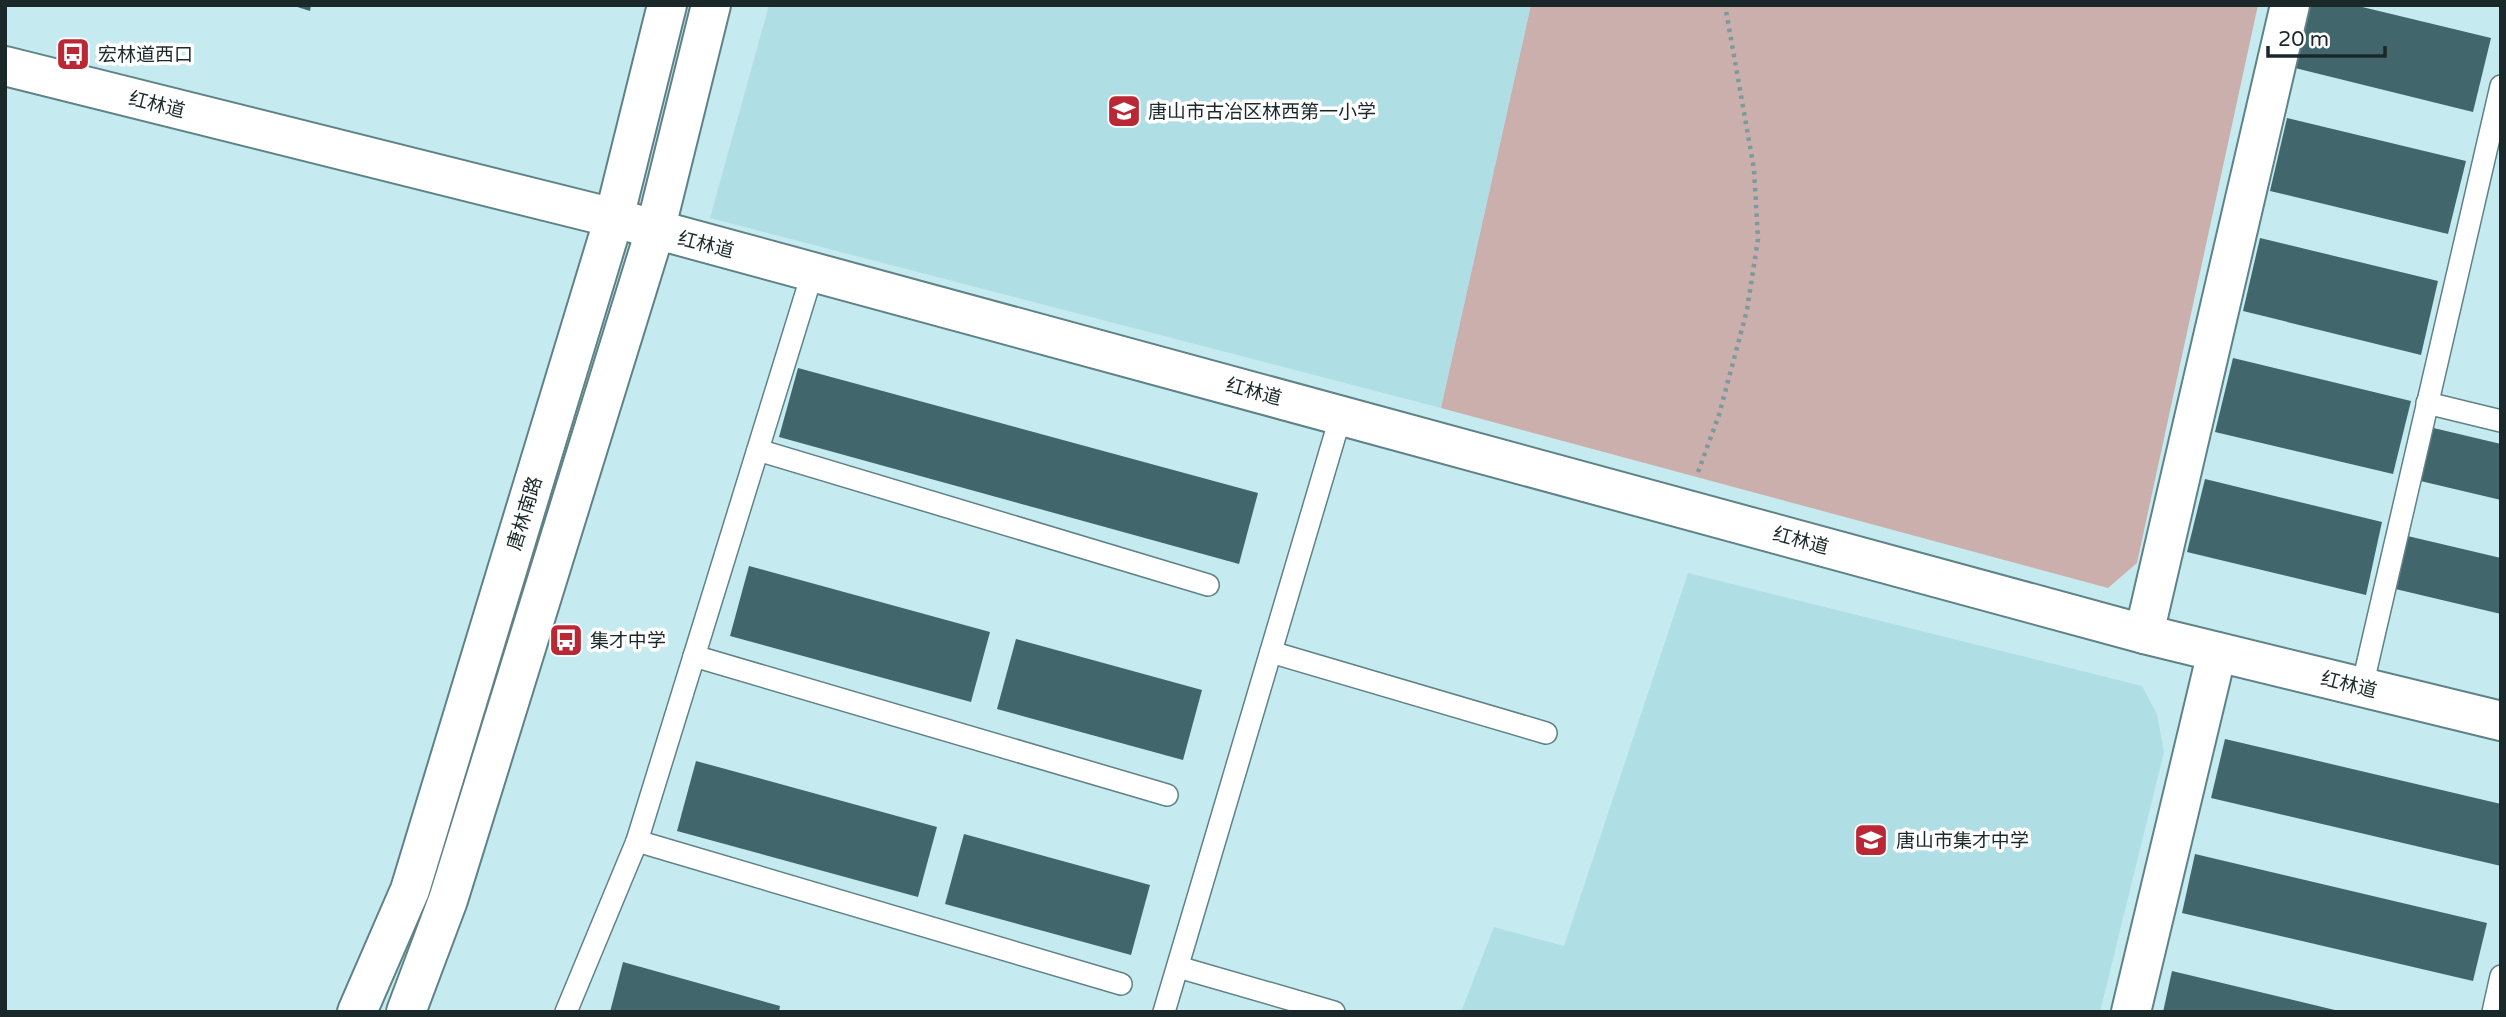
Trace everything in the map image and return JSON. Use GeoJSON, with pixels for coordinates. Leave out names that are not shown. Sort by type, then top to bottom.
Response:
{"type":"FeatureCollection","features":[{"type":"Feature","properties":{"kind":"street","name":"唐林南路"},"geometry":{"type":"LineString","coordinates":[[357,1012],[410,890],[614,218],[667,5]]}},
{"type":"Feature","properties":{"kind":"street"},"geometry":{"type":"LineString","coordinates":[[406,1012],[449,900],[655,231],[711,5]]}},
{"type":"Feature","properties":{"kind":"street"},"geometry":{"type":"LineString","coordinates":[[2144,634],[2290,5]]}},
{"type":"Feature","properties":{"kind":"street","name":"红林道"},"geometry":{"type":"LineString","coordinates":[[5,66],[614,218],[2144,634],[2501,721]]}},
{"type":"Feature","properties":{"kind":"street"},"geometry":{"type":"LineString","coordinates":[[2131,1012],[2217,652]]}},
{"type":"Feature","properties":{"kind":"lane"},"geometry":{"type":"LineString","coordinates":[[2362,687],[2501,86]]}},
{"type":"Feature","properties":{"kind":"lane"},"geometry":{"type":"LineString","coordinates":[[566,1012],[637,841],[813,271]]}},
{"type":"Feature","properties":{"kind":"lane"},"geometry":{"type":"LineString","coordinates":[[2427,403],[2501,421]]}},
{"type":"Feature","properties":{"kind":"lane"},"geometry":{"type":"LineString","coordinates":[[1164,1012],[1341,415]]}},
{"type":"Feature","properties":{"kind":"lane"},"geometry":{"type":"LineString","coordinates":[[758,450],[1208,585]]}},
{"type":"Feature","properties":{"kind":"lane"},"geometry":{"type":"LineString","coordinates":[[1271,652],[1546,733]]}},
{"type":"Feature","properties":{"kind":"lane"},"geometry":{"type":"LineString","coordinates":[[694,656],[1167,794]]}},
{"type":"Feature","properties":{"kind":"lane"},"geometry":{"type":"LineString","coordinates":[[637,841],[1121,984]]}},
{"type":"Feature","properties":{"kind":"lane"},"geometry":{"type":"LineString","coordinates":[[1178,967],[1334,1012]]}},
{"type":"Feature","properties":{"kind":"lane"},"geometry":{"type":"LineString","coordinates":[[2493,1012],[2501,976]]}},
{"type":"Feature","properties":{"kind":"path"},"geometry":{"type":"LineString","coordinates":[[1685,509],[1719,415],[1747,310],[1758,239],[1754,169],[1725,5]]}},
{"type":"Feature","properties":{"kind":"shaded area","name":"唐山市古冶区林西第一小学"},"geometry":{"type":"Polygon","coordinates":[[[769,5],[1531,5],[1441,408],[710,218],[769,5]]]}},
{"type":"Feature","properties":{"kind":"shaded area"},"geometry":{"type":"Polygon","coordinates":[[[1531,5],[2258,5],[2137,563],[2108,588],[1441,408],[1531,5]]]}},
{"type":"Feature","properties":{"kind":"shaded area","name":"唐山市集才中学"},"geometry":{"type":"Polygon","coordinates":[[[1688,573],[2142,686],[2157,714],[2164,752],[2100,1012],[1461,1012],[1494,927],[1564,946],[1688,573]]]}},
{"type":"Feature","properties":{"kind":"building"},"geometry":{"type":"Polygon","coordinates":[[[291,5],[311,5],[310,11],[291,5]]]}},
{"type":"Feature","properties":{"kind":"building"},"geometry":{"type":"Polygon","coordinates":[[[2310,5],[2354,5],[2491,38],[2473,112],[2295,68],[2310,5]]]}},
{"type":"Feature","properties":{"kind":"building"},"geometry":{"type":"Polygon","coordinates":[[[2287,118],[2466,161],[2448,234],[2270,191],[2287,118]]]}},
{"type":"Feature","properties":{"kind":"building"},"geometry":{"type":"Polygon","coordinates":[[[2260,238],[2438,281],[2421,355],[2243,311],[2260,238]]]}},
{"type":"Feature","properties":{"kind":"building"},"geometry":{"type":"Polygon","coordinates":[[[2233,358],[2411,401],[2393,474],[2215,432],[2233,358]]]}},
{"type":"Feature","properties":{"kind":"building"},"geometry":{"type":"Polygon","coordinates":[[[798,368],[1258,493],[1239,564],[779,437],[798,368]]]}},
{"type":"Feature","properties":{"kind":"building"},"geometry":{"type":"Polygon","coordinates":[[[2425,426],[2501,444],[2501,500],[2412,479],[2425,426]]]}},
{"type":"Feature","properties":{"kind":"building"},"geometry":{"type":"Polygon","coordinates":[[[2205,479],[2382,522],[2366,595],[2187,552],[2205,479]]]}},
{"type":"Feature","properties":{"kind":"building"},"geometry":{"type":"Polygon","coordinates":[[[2399,534],[2501,558],[2501,614],[2387,587],[2399,534]]]}},
{"type":"Feature","properties":{"kind":"building"},"geometry":{"type":"Polygon","coordinates":[[[749,566],[990,632],[971,702],[730,636],[749,566]]]}},
{"type":"Feature","properties":{"kind":"building"},"geometry":{"type":"Polygon","coordinates":[[[1016,639],[1202,690],[1183,760],[997,709],[1016,639]]]}},
{"type":"Feature","properties":{"kind":"building"},"geometry":{"type":"Polygon","coordinates":[[[2225,739],[2501,804],[2501,866],[2211,798],[2225,739]]]}},
{"type":"Feature","properties":{"kind":"building"},"geometry":{"type":"Polygon","coordinates":[[[696,761],[937,827],[918,897],[677,831],[696,761]]]}},
{"type":"Feature","properties":{"kind":"building"},"geometry":{"type":"Polygon","coordinates":[[[964,834],[1150,885],[1131,955],[945,904],[964,834]]]}},
{"type":"Feature","properties":{"kind":"building"},"geometry":{"type":"Polygon","coordinates":[[[2195,854],[2487,923],[2473,981],[2182,913],[2195,854]]]}},
{"type":"Feature","properties":{"kind":"building"},"geometry":{"type":"Polygon","coordinates":[[[623,962],[780,1006],[779,1012],[610,1012],[623,962]]]}},
{"type":"Feature","properties":{"kind":"building"},"geometry":{"type":"Polygon","coordinates":[[[2172,971],[2339,1011],[2339,1012],[2163,1012],[2172,971]]]}},
{"type":"Feature","properties":{"kind":"place","name":"宏林道西口"},"geometry":{"type":"Point","coordinates":[73,54]}},
{"type":"Feature","properties":{"kind":"place","name":"唐山市古冶区林西第一小学"},"geometry":{"type":"Point","coordinates":[1124,111]}},
{"type":"Feature","properties":{"kind":"place","name":"集才中学"},"geometry":{"type":"Point","coordinates":[566,640]}},
{"type":"Feature","properties":{"kind":"place","name":"唐山市集才中学"},"geometry":{"type":"Point","coordinates":[1871,840]}}]}
